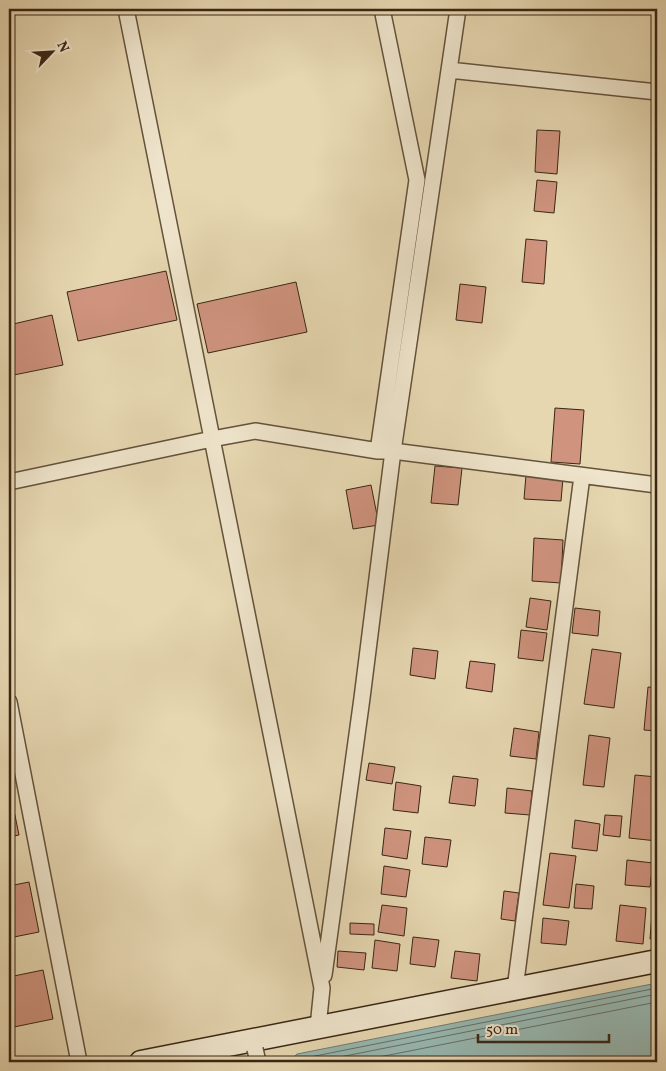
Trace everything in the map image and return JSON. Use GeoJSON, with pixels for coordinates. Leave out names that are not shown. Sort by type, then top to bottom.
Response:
{"type":"FeatureCollection","features":[{"type":"Feature","properties":{"kind":"street"},"geometry":{"type":"LineString","coordinates":[[126,9],[322,988]]}},
{"type":"Feature","properties":{"kind":"street"},"geometry":{"type":"LineString","coordinates":[[318,1027],[362,698],[385,451],[417,180],[382,9]]}},
{"type":"Feature","properties":{"kind":"street"},"geometry":{"type":"LineString","coordinates":[[385,451],[458,9]]}},
{"type":"Feature","properties":{"kind":"street"},"geometry":{"type":"LineString","coordinates":[[449,70],[657,92]]}},
{"type":"Feature","properties":{"kind":"street"},"geometry":{"type":"LineString","coordinates":[[9,482],[212,439],[255,432],[385,451],[657,485]]}},
{"type":"Feature","properties":{"kind":"street"},"geometry":{"type":"LineString","coordinates":[[515,988],[582,476]]}},
{"type":"Feature","properties":{"kind":"street"},"geometry":{"type":"LineString","coordinates":[[9,702],[79,1062]]}},
{"type":"Feature","properties":{"kind":"street"},"geometry":{"type":"LineString","coordinates":[[141,1062],[255,1050],[318,1027],[657,961]]}},
{"type":"Feature","properties":{"kind":"water"},"geometry":{"type":"Polygon","coordinates":[[[657,983],[657,1062],[289,1062],[297,1054],[657,983]]]}},
{"type":"Feature","properties":{"kind":"building"},"geometry":{"type":"Polygon","coordinates":[[[537,130],[560,131],[557,174],[535,172],[537,130]]]}},
{"type":"Feature","properties":{"kind":"building"},"geometry":{"type":"Polygon","coordinates":[[[537,180],[557,182],[554,213],[534,211],[537,180]]]}},
{"type":"Feature","properties":{"kind":"building"},"geometry":{"type":"Polygon","coordinates":[[[526,239],[547,241],[544,284],[522,282],[526,239]]]}},
{"type":"Feature","properties":{"kind":"building"},"geometry":{"type":"Polygon","coordinates":[[[166,271],[177,320],[78,341],[67,292],[166,271]]]}},
{"type":"Feature","properties":{"kind":"building"},"geometry":{"type":"Polygon","coordinates":[[[296,282],[307,332],[208,353],[197,304],[296,282]]]}},
{"type":"Feature","properties":{"kind":"building"},"geometry":{"type":"Polygon","coordinates":[[[460,284],[486,287],[482,323],[456,320],[460,284]]]}},
{"type":"Feature","properties":{"kind":"building"},"geometry":{"type":"Polygon","coordinates":[[[52,315],[63,365],[9,376],[9,325],[52,315]]]}},
{"type":"Feature","properties":{"kind":"building"},"geometry":{"type":"Polygon","coordinates":[[[555,408],[584,410],[580,464],[551,462],[555,408]]]}},
{"type":"Feature","properties":{"kind":"building"},"geometry":{"type":"Polygon","coordinates":[[[435,466],[462,468],[458,505],[431,503],[435,466]]]}},
{"type":"Feature","properties":{"kind":"building"},"geometry":{"type":"Polygon","coordinates":[[[526,475],[563,478],[561,501],[524,499],[526,475]]]}},
{"type":"Feature","properties":{"kind":"building"},"geometry":{"type":"Polygon","coordinates":[[[371,485],[379,525],[353,529],[346,490],[371,485]]]}},
{"type":"Feature","properties":{"kind":"building"},"geometry":{"type":"Polygon","coordinates":[[[534,538],[563,540],[561,583],[532,581],[534,538]]]}},
{"type":"Feature","properties":{"kind":"building"},"geometry":{"type":"Polygon","coordinates":[[[530,598],[551,601],[547,630],[526,627],[530,598]]]}},
{"type":"Feature","properties":{"kind":"building"},"geometry":{"type":"Polygon","coordinates":[[[575,608],[600,611],[598,636],[572,633],[575,608]]]}},
{"type":"Feature","properties":{"kind":"building"},"geometry":{"type":"Polygon","coordinates":[[[521,630],[547,633],[543,661],[518,658],[521,630]]]}},
{"type":"Feature","properties":{"kind":"building"},"geometry":{"type":"Polygon","coordinates":[[[413,648],[438,651],[435,679],[410,675],[413,648]]]}},
{"type":"Feature","properties":{"kind":"building"},"geometry":{"type":"Polygon","coordinates":[[[592,649],[621,653],[614,708],[584,704],[592,649]]]}},
{"type":"Feature","properties":{"kind":"building"},"geometry":{"type":"Polygon","coordinates":[[[470,661],[495,664],[492,692],[466,688],[470,661]]]}},
{"type":"Feature","properties":{"kind":"building"},"geometry":{"type":"Polygon","coordinates":[[[648,687],[657,688],[657,731],[644,730],[648,687]]]}},
{"type":"Feature","properties":{"kind":"building"},"geometry":{"type":"Polygon","coordinates":[[[514,728],[539,732],[536,759],[510,756],[514,728]]]}},
{"type":"Feature","properties":{"kind":"building"},"geometry":{"type":"Polygon","coordinates":[[[589,735],[610,738],[604,787],[583,785],[589,735]]]}},
{"type":"Feature","properties":{"kind":"building"},"geometry":{"type":"Polygon","coordinates":[[[369,763],[395,767],[392,784],[366,780],[369,763]]]}},
{"type":"Feature","properties":{"kind":"building"},"geometry":{"type":"Polygon","coordinates":[[[635,775],[657,777],[657,841],[629,838],[635,775]]]}},
{"type":"Feature","properties":{"kind":"building"},"geometry":{"type":"Polygon","coordinates":[[[453,776],[478,779],[475,806],[449,803],[453,776]]]}},
{"type":"Feature","properties":{"kind":"building"},"geometry":{"type":"Polygon","coordinates":[[[396,782],[421,786],[418,813],[393,810],[396,782]]]}},
{"type":"Feature","properties":{"kind":"building"},"geometry":{"type":"Polygon","coordinates":[[[9,786],[19,835],[9,837],[9,786]]]}},
{"type":"Feature","properties":{"kind":"building"},"geometry":{"type":"Polygon","coordinates":[[[507,788],[532,791],[530,815],[505,813],[507,788]]]}},
{"type":"Feature","properties":{"kind":"building"},"geometry":{"type":"Polygon","coordinates":[[[605,815],[622,816],[620,837],[603,835],[605,815]]]}},
{"type":"Feature","properties":{"kind":"building"},"geometry":{"type":"Polygon","coordinates":[[[575,820],[600,824],[597,851],[572,848],[575,820]]]}},
{"type":"Feature","properties":{"kind":"building"},"geometry":{"type":"Polygon","coordinates":[[[385,828],[411,831],[407,859],[382,855],[385,828]]]}},
{"type":"Feature","properties":{"kind":"building"},"geometry":{"type":"Polygon","coordinates":[[[425,837],[451,840],[447,867],[422,864],[425,837]]]}},
{"type":"Feature","properties":{"kind":"building"},"geometry":{"type":"Polygon","coordinates":[[[550,853],[576,856],[569,908],[543,905],[550,853]]]}},
{"type":"Feature","properties":{"kind":"building"},"geometry":{"type":"Polygon","coordinates":[[[627,860],[653,863],[650,887],[625,885],[627,860]]]}},
{"type":"Feature","properties":{"kind":"building"},"geometry":{"type":"Polygon","coordinates":[[[384,866],[410,870],[406,897],[381,894],[384,866]]]}},
{"type":"Feature","properties":{"kind":"building"},"geometry":{"type":"Polygon","coordinates":[[[29,882],[39,932],[9,938],[9,886],[29,882]]]}},
{"type":"Feature","properties":{"kind":"building"},"geometry":{"type":"Polygon","coordinates":[[[576,884],[594,886],[592,909],[574,908],[576,884]]]}},
{"type":"Feature","properties":{"kind":"building"},"geometry":{"type":"Polygon","coordinates":[[[504,891],[519,893],[515,921],[501,919],[504,891]]]}},
{"type":"Feature","properties":{"kind":"building"},"geometry":{"type":"Polygon","coordinates":[[[382,905],[407,908],[404,936],[378,932],[382,905]]]}},
{"type":"Feature","properties":{"kind":"building"},"geometry":{"type":"Polygon","coordinates":[[[620,905],[646,908],[643,944],[616,941],[620,905]]]}},
{"type":"Feature","properties":{"kind":"building"},"geometry":{"type":"Polygon","coordinates":[[[652,914],[657,915],[657,939],[650,939],[652,914]]]}},
{"type":"Feature","properties":{"kind":"building"},"geometry":{"type":"Polygon","coordinates":[[[543,918],[569,921],[566,945],[541,943],[543,918]]]}},
{"type":"Feature","properties":{"kind":"building"},"geometry":{"type":"Polygon","coordinates":[[[350,923],[374,924],[374,935],[350,934],[350,923]]]}},
{"type":"Feature","properties":{"kind":"building"},"geometry":{"type":"Polygon","coordinates":[[[413,937],[439,940],[435,967],[410,964],[413,937]]]}},
{"type":"Feature","properties":{"kind":"building"},"geometry":{"type":"Polygon","coordinates":[[[375,940],[400,944],[397,971],[372,968],[375,940]]]}},
{"type":"Feature","properties":{"kind":"building"},"geometry":{"type":"Polygon","coordinates":[[[338,951],[366,953],[364,970],[337,967],[338,951]]]}},
{"type":"Feature","properties":{"kind":"building"},"geometry":{"type":"Polygon","coordinates":[[[455,951],[480,954],[477,981],[451,978],[455,951]]]}},
{"type":"Feature","properties":{"kind":"building"},"geometry":{"type":"Polygon","coordinates":[[[43,970],[53,1019],[9,1028],[9,977],[43,970]]]}}]}
